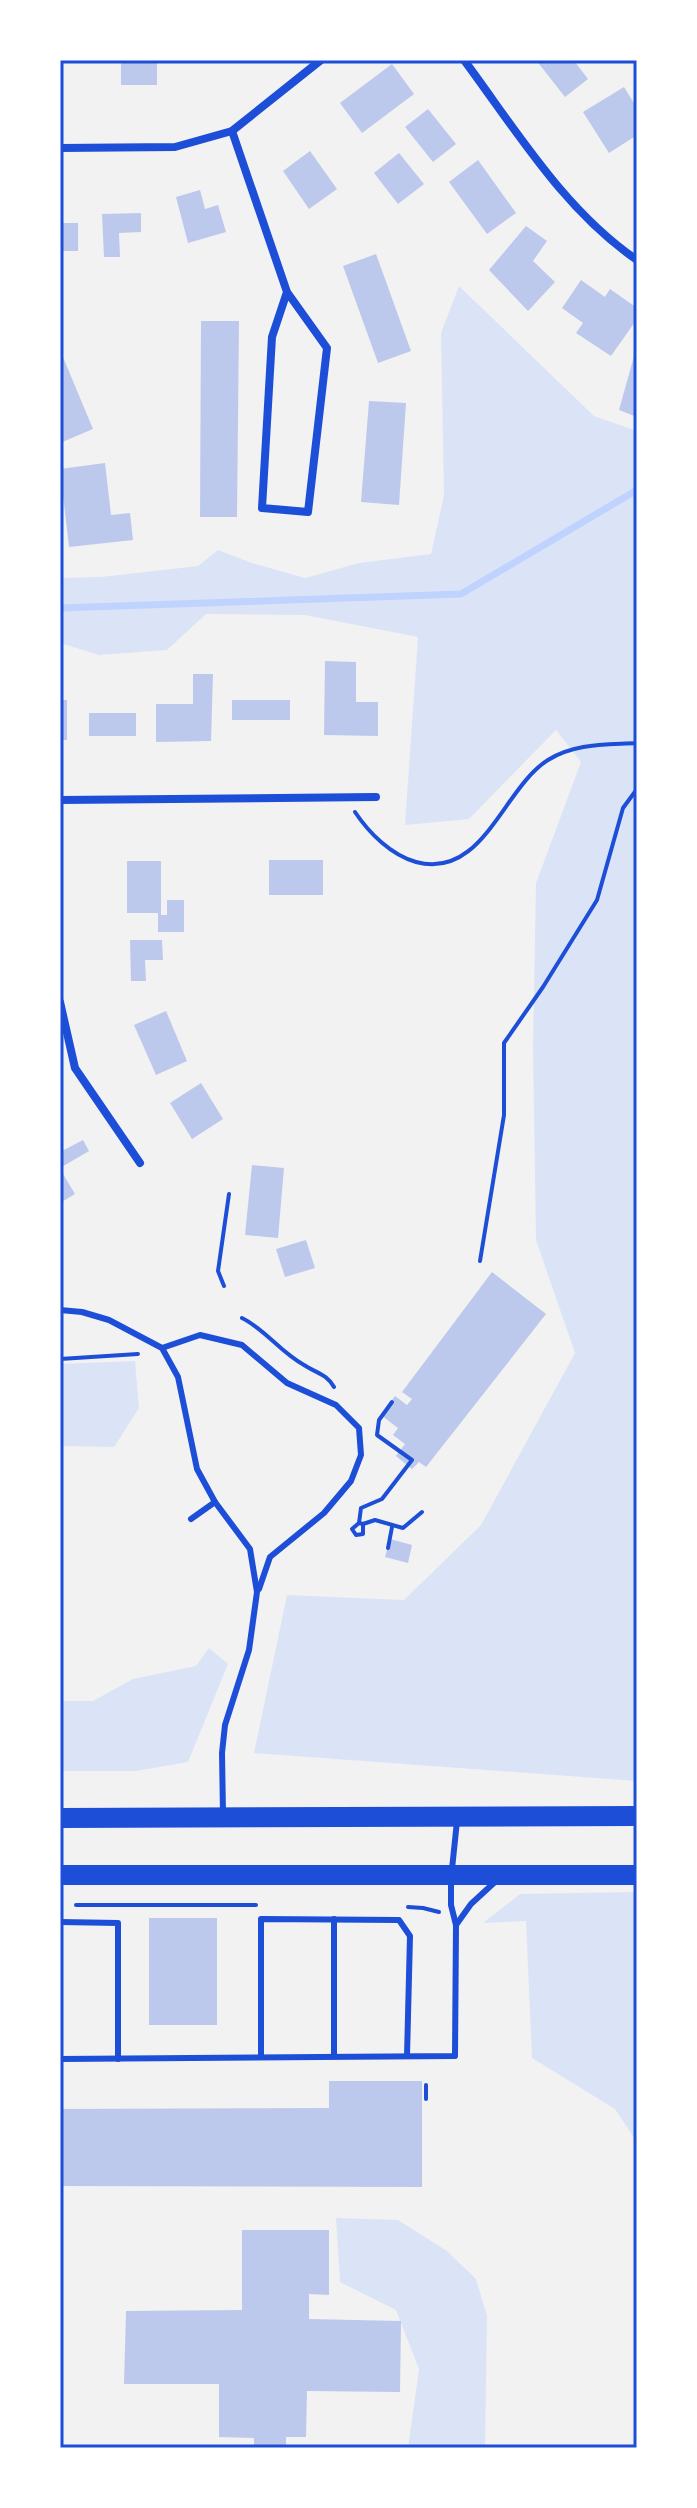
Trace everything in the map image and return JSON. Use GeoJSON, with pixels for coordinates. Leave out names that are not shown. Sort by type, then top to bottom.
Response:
{"type":"FeatureCollection","features":[{"type":"Feature","properties":{"kind":"main road"},"geometry":{"type":"LineString","coordinates":[[60,1818],[637,1816]]}},
{"type":"Feature","properties":{"kind":"main road"},"geometry":{"type":"LineString","coordinates":[[60,1875],[637,1875]]}},
{"type":"Feature","properties":{"kind":"street"},"geometry":{"type":"LineString","coordinates":[[60,148],[175,147],[232,131],[321,60]]}},
{"type":"Feature","properties":{"kind":"street"},"geometry":{"type":"LineString","coordinates":[[464,60],[550,176],[605,237],[637,260]]}},
{"type":"Feature","properties":{"kind":"street"},"geometry":{"type":"LineString","coordinates":[[232,131],[287,292],[327,348],[308,512],[262,508],[272,337],[287,292]]}},
{"type":"Feature","properties":{"kind":"street"},"geometry":{"type":"LineString","coordinates":[[60,800],[376,797]]}},
{"type":"Feature","properties":{"kind":"street"},"geometry":{"type":"LineString","coordinates":[[60,1002],[75,1068],[140,1163]]}},
{"type":"Feature","properties":{"kind":"lane"},"geometry":{"type":"LineString","coordinates":[[60,1310],[82,1312],[109,1320],[163,1350],[178,1377],[197,1469],[215,1502],[250,1549],[257,1592]]}},
{"type":"Feature","properties":{"kind":"lane"},"geometry":{"type":"LineString","coordinates":[[163,1350],[200,1335],[242,1345],[287,1383],[336,1405],[359,1428],[361,1455],[351,1481],[324,1513],[270,1557],[257,1592],[249,1650],[225,1725],[223,1817]]}},
{"type":"Feature","properties":{"kind":"lane"},"geometry":{"type":"LineString","coordinates":[[191,1519],[215,1502]]}},
{"type":"Feature","properties":{"kind":"lane"},"geometry":{"type":"LineString","coordinates":[[60,2059],[455,2056],[456,1925],[451,1905],[451,1875],[457,1817]]}},
{"type":"Feature","properties":{"kind":"lane"},"geometry":{"type":"LineString","coordinates":[[456,1925],[471,1904],[504,1875]]}},
{"type":"Feature","properties":{"kind":"lane"},"geometry":{"type":"LineString","coordinates":[[261,2056],[261,1919],[334,1919],[399,1920],[410,1936],[407,2056]]}},
{"type":"Feature","properties":{"kind":"lane"},"geometry":{"type":"LineString","coordinates":[[334,1919],[334,2056]]}},
{"type":"Feature","properties":{"kind":"lane"},"geometry":{"type":"LineString","coordinates":[[60,1922],[118,1923],[118,2059]]}},
{"type":"Feature","properties":{"kind":"path"},"geometry":{"type":"LineString","coordinates":[[345,798],[360,819],[393,851],[411,861],[438,864],[467,853],[478,843],[532,772],[550,759],[578,746],[637,743]]}},
{"type":"Feature","properties":{"kind":"path"},"geometry":{"type":"LineString","coordinates":[[480,1261],[504,1115],[504,1043],[597,900],[623,808],[637,789]]}},
{"type":"Feature","properties":{"kind":"path"},"geometry":{"type":"LineString","coordinates":[[224,1286],[218,1271],[229,1194]]}},
{"type":"Feature","properties":{"kind":"path"},"geometry":{"type":"LineString","coordinates":[[242,1318],[257,1325],[294,1359],[328,1377],[337,1390]]}},
{"type":"Feature","properties":{"kind":"path"},"geometry":{"type":"LineString","coordinates":[[60,1359],[163,1350]]}},
{"type":"Feature","properties":{"kind":"path"},"geometry":{"type":"LineString","coordinates":[[392,1402],[379,1420],[377,1435],[412,1460],[382,1499],[361,1508],[361,1524],[375,1520],[403,1528],[422,1512]]}},
{"type":"Feature","properties":{"kind":"path"},"geometry":{"type":"LineString","coordinates":[[388,1548],[392,1527]]}},
{"type":"Feature","properties":{"kind":"path"},"geometry":{"type":"LineString","coordinates":[[75,1905],[256,1905]]}},
{"type":"Feature","properties":{"kind":"path"},"geometry":{"type":"LineString","coordinates":[[408,1907],[437,1912]]}},
{"type":"Feature","properties":{"kind":"path"},"geometry":{"type":"LineString","coordinates":[[426,2085],[426,2099]]}},
{"type":"Feature","properties":{"kind":"shaded area"},"geometry":{"type":"Polygon","coordinates":[[[459,286],[594,416],[637,431],[637,1781],[254,1753],[287,1595],[404,1600],[481,1525],[575,1353],[536,1240],[533,1047],[536,883],[581,762],[556,730],[469,819],[405,825],[418,637],[305,615],[206,614],[167,650],[99,655],[60,643],[60,578],[101,577],[198,566],[218,550],[305,578],[359,563],[431,554],[444,495],[441,333],[459,286]]]}},
{"type":"Feature","properties":{"kind":"shaded area"},"geometry":{"type":"Polygon","coordinates":[[[135,1361],[139,1408],[114,1447],[60,1446],[60,1364],[135,1361]]]}},
{"type":"Feature","properties":{"kind":"shaded area"},"geometry":{"type":"Polygon","coordinates":[[[209,1648],[228,1664],[188,1762],[136,1771],[60,1771],[60,1701],[93,1701],[133,1679],[196,1666],[209,1648]]]}},
{"type":"Feature","properties":{"kind":"shaded area"},"geometry":{"type":"Polygon","coordinates":[[[637,1892],[637,2142],[615,2109],[532,2058],[526,1921],[483,1923],[520,1894],[637,1892]]]}},
{"type":"Feature","properties":{"kind":"shaded area"},"geometry":{"type":"Polygon","coordinates":[[[336,2218],[398,2220],[447,2251],[476,2279],[487,2316],[485,2448],[408,2448],[419,2369],[396,2310],[340,2282],[336,2218]]]}},
{"type":"Feature","properties":{"kind":"building"},"geometry":{"type":"Polygon","coordinates":[[[121,60],[157,60],[157,85],[121,85],[121,60]]]}},
{"type":"Feature","properties":{"kind":"building"},"geometry":{"type":"Polygon","coordinates":[[[536,60],[577,60],[575,62],[588,79],[565,97],[536,60]]]}},
{"type":"Feature","properties":{"kind":"building"},"geometry":{"type":"Polygon","coordinates":[[[392,64],[414,94],[362,133],[340,103],[392,64]]]}},
{"type":"Feature","properties":{"kind":"building"},"geometry":{"type":"Polygon","coordinates":[[[624,87],[637,108],[637,135],[609,153],[583,112],[624,87]]]}},
{"type":"Feature","properties":{"kind":"building"},"geometry":{"type":"Polygon","coordinates":[[[428,109],[456,144],[433,162],[405,127],[428,109]]]}},
{"type":"Feature","properties":{"kind":"building"},"geometry":{"type":"Polygon","coordinates":[[[310,151],[337,189],[309,209],[283,171],[310,151]]]}},
{"type":"Feature","properties":{"kind":"building"},"geometry":{"type":"Polygon","coordinates":[[[399,153],[424,184],[398,204],[374,173],[399,153]]]}},
{"type":"Feature","properties":{"kind":"building"},"geometry":{"type":"Polygon","coordinates":[[[478,160],[516,213],[487,234],[449,182],[478,160]]]}},
{"type":"Feature","properties":{"kind":"building"},"geometry":{"type":"Polygon","coordinates":[[[200,190],[205,209],[218,205],[226,232],[188,243],[176,197],[200,190]]]}},
{"type":"Feature","properties":{"kind":"building"},"geometry":{"type":"Polygon","coordinates":[[[141,213],[141,232],[119,233],[120,257],[104,257],[102,214],[141,213]]]}},
{"type":"Feature","properties":{"kind":"building"},"geometry":{"type":"Polygon","coordinates":[[[60,223],[78,223],[78,251],[60,251],[60,223]]]}},
{"type":"Feature","properties":{"kind":"building"},"geometry":{"type":"Polygon","coordinates":[[[526,226],[547,241],[533,261],[555,282],[528,311],[489,270],[526,226]]]}},
{"type":"Feature","properties":{"kind":"building"},"geometry":{"type":"Polygon","coordinates":[[[376,254],[411,351],[378,363],[343,266],[376,254]]]}},
{"type":"Feature","properties":{"kind":"building"},"geometry":{"type":"Polygon","coordinates":[[[581,280],[605,297],[610,289],[637,308],[637,319],[611,356],[576,333],[583,323],[562,308],[581,280]]]}},
{"type":"Feature","properties":{"kind":"building"},"geometry":{"type":"Polygon","coordinates":[[[201,321],[239,321],[237,517],[200,517],[201,321]]]}},
{"type":"Feature","properties":{"kind":"building"},"geometry":{"type":"Polygon","coordinates":[[[60,350],[93,429],[60,443],[60,350]]]}},
{"type":"Feature","properties":{"kind":"building"},"geometry":{"type":"Polygon","coordinates":[[[637,350],[637,417],[619,410],[637,350]]]}},
{"type":"Feature","properties":{"kind":"building"},"geometry":{"type":"Polygon","coordinates":[[[369,401],[406,403],[399,505],[361,502],[369,401]]]}},
{"type":"Feature","properties":{"kind":"building"},"geometry":{"type":"Polygon","coordinates":[[[105,463],[111,515],[130,513],[133,540],[69,547],[60,469],[105,463]]]}},
{"type":"Feature","properties":{"kind":"building"},"geometry":{"type":"Polygon","coordinates":[[[325,661],[356,662],[356,702],[378,702],[378,736],[324,735],[325,661]]]}},
{"type":"Feature","properties":{"kind":"building"},"geometry":{"type":"Polygon","coordinates":[[[193,674],[213,674],[211,741],[156,742],[156,704],[193,704],[193,674]]]}},
{"type":"Feature","properties":{"kind":"building"},"geometry":{"type":"Polygon","coordinates":[[[60,700],[67,700],[67,740],[60,740],[60,700]]]}},
{"type":"Feature","properties":{"kind":"building"},"geometry":{"type":"Polygon","coordinates":[[[232,700],[290,700],[290,720],[232,720],[232,700]]]}},
{"type":"Feature","properties":{"kind":"building"},"geometry":{"type":"Polygon","coordinates":[[[89,713],[136,713],[136,736],[89,736],[89,713]]]}},
{"type":"Feature","properties":{"kind":"building"},"geometry":{"type":"Polygon","coordinates":[[[269,860],[323,860],[323,895],[269,895],[269,860]]]}},
{"type":"Feature","properties":{"kind":"building"},"geometry":{"type":"Polygon","coordinates":[[[127,861],[161,861],[161,915],[167,915],[167,900],[184,900],[184,932],[158,932],[158,913],[127,913],[127,861]]]}},
{"type":"Feature","properties":{"kind":"building"},"geometry":{"type":"Polygon","coordinates":[[[130,940],[162,940],[163,960],[145,960],[146,981],[131,981],[130,940]]]}},
{"type":"Feature","properties":{"kind":"building"},"geometry":{"type":"Polygon","coordinates":[[[166,1011],[187,1061],[156,1075],[134,1025],[166,1011]]]}},
{"type":"Feature","properties":{"kind":"building"},"geometry":{"type":"Polygon","coordinates":[[[201,1083],[223,1119],[192,1139],[170,1103],[201,1083]]]}},
{"type":"Feature","properties":{"kind":"building"},"geometry":{"type":"Polygon","coordinates":[[[83,1140],[89,1151],[60,1168],[60,1147],[62,1151],[83,1140]]]}},
{"type":"Feature","properties":{"kind":"building"},"geometry":{"type":"Polygon","coordinates":[[[252,1165],[284,1168],[278,1238],[245,1235],[252,1165]]]}},
{"type":"Feature","properties":{"kind":"building"},"geometry":{"type":"Polygon","coordinates":[[[60,1169],[75,1194],[60,1203],[60,1169]]]}},
{"type":"Feature","properties":{"kind":"building"},"geometry":{"type":"Polygon","coordinates":[[[306,1240],[315,1268],[285,1277],[276,1249],[306,1240]]]}},
{"type":"Feature","properties":{"kind":"building"},"geometry":{"type":"Polygon","coordinates":[[[492,1272],[546,1314],[426,1467],[419,1462],[412,1469],[396,1456],[405,1444],[393,1435],[398,1428],[381,1415],[395,1396],[407,1405],[412,1399],[402,1392],[492,1272]]]}},
{"type":"Feature","properties":{"kind":"building"},"geometry":{"type":"Polygon","coordinates":[[[390,1539],[412,1545],[408,1563],[385,1557],[390,1539]]]}},
{"type":"Feature","properties":{"kind":"building"},"geometry":{"type":"Polygon","coordinates":[[[149,1918],[217,1918],[217,2025],[149,2025],[149,1918]]]}},
{"type":"Feature","properties":{"kind":"building"},"geometry":{"type":"Polygon","coordinates":[[[329,2081],[422,2081],[422,2187],[60,2186],[60,2109],[329,2108],[329,2081]]]}},
{"type":"Feature","properties":{"kind":"building"},"geometry":{"type":"Polygon","coordinates":[[[242,2230],[329,2230],[329,2295],[309,2294],[309,2319],[401,2321],[400,2392],[307,2391],[306,2437],[286,2437],[286,2448],[254,2447],[254,2438],[219,2437],[219,2384],[124,2384],[126,2311],[242,2310],[242,2230]]]}},
{"type":"Feature","properties":{"kind":"waterway"},"geometry":{"type":"LineString","coordinates":[[60,608],[461,594],[637,490]]}}]}
